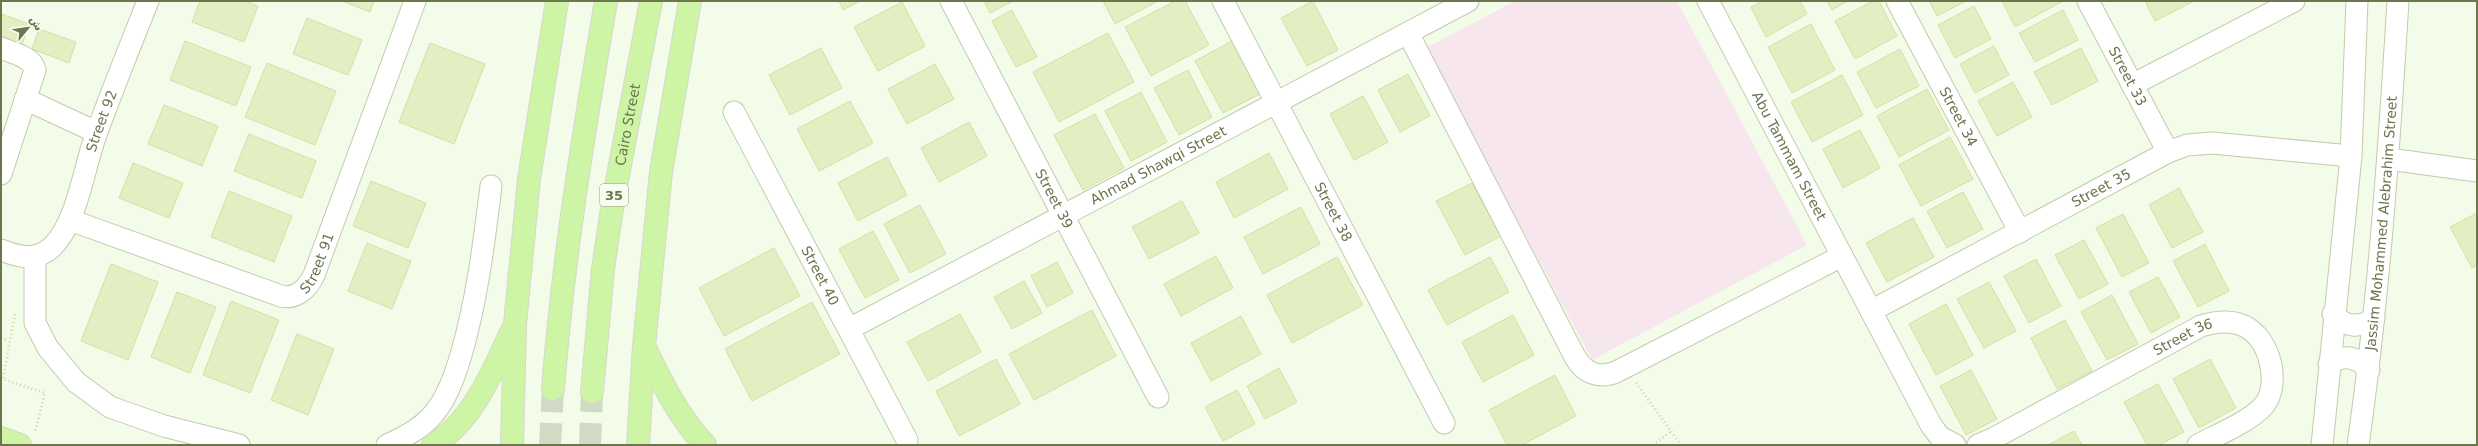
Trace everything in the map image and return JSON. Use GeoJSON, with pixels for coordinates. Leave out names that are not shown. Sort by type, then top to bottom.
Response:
{"type":"FeatureCollection","features":[{"type":"Feature","properties":{"kind":"main road"},"geometry":{"type":"LineString","coordinates":[[512,445],[516,324],[529,179],[557,1]]}},
{"type":"Feature","properties":{"kind":"main road"},"geometry":{"type":"LineString","coordinates":[[553,389],[559,314],[574,188],[606,1]]}},
{"type":"Feature","properties":{"kind":"main road","name":"Cairo Street"},"geometry":{"type":"LineString","coordinates":[[592,392],[603,269],[613,202],[651,1]]}},
{"type":"Feature","properties":{"kind":"main road"},"geometry":{"type":"LineString","coordinates":[[638,445],[644,346],[661,172],[690,1]]}},
{"type":"Feature","properties":{"kind":"main road"},"geometry":{"type":"LineString","coordinates":[[432,445],[457,423],[485,388],[516,324]]}},
{"type":"Feature","properties":{"kind":"main road"},"geometry":{"type":"LineString","coordinates":[[644,346],[672,402],[690,429],[705,445]]}},
{"type":"Feature","properties":{"kind":"main road"},"geometry":{"type":"LineString","coordinates":[[1,438],[27,441]]}},
{"type":"Feature","properties":{"kind":"street","name":"Street 92"},"geometry":{"type":"LineString","coordinates":[[35,256],[48,250],[57,241],[70,220],[96,132],[148,1]]}},
{"type":"Feature","properties":{"kind":"street","name":"Street 91"},"geometry":{"type":"LineString","coordinates":[[70,220],[281,296],[297,294],[308,286],[314,275],[416,1]]}},
{"type":"Feature","properties":{"kind":"street","name":"Street 39"},"geometry":{"type":"LineString","coordinates":[[951,1],[1158,396]]}},
{"type":"Feature","properties":{"kind":"street","name":"Street 38"},"geometry":{"type":"LineString","coordinates":[[1223,1],[1444,423]]}},
{"type":"Feature","properties":{"kind":"street","name":"Ahmad Shawqi Street"},"geometry":{"type":"LineString","coordinates":[[849,329],[1468,1]]}},
{"type":"Feature","properties":{"kind":"street","name":"Abu Tammam Street"},"geometry":{"type":"LineString","coordinates":[[1708,1],[1871,311]]}},
{"type":"Feature","properties":{"kind":"street","name":"Street 34"},"geometry":{"type":"LineString","coordinates":[[1897,1],[2020,232]]}},
{"type":"Feature","properties":{"kind":"street","name":"Street 33"},"geometry":{"type":"LineString","coordinates":[[2088,1],[2168,152]]}},
{"type":"Feature","properties":{"kind":"street"},"geometry":{"type":"LineString","coordinates":[[2132,85],[2294,1]]}},
{"type":"Feature","properties":{"kind":"street"},"geometry":{"type":"LineString","coordinates":[[2322,445],[2333,314],[2351,156],[2357,1]]}},
{"type":"Feature","properties":{"kind":"street","name":"Jassim Mohammed Alebrahim Street"},"geometry":{"type":"LineString","coordinates":[[2358,445],[2369,370],[2389,159],[2398,1]]}},
{"type":"Feature","properties":{"kind":"street"},"geometry":{"type":"LineString","coordinates":[[1408,33],[1579,365],[1591,373],[1608,375],[1625,368],[1842,256]]}},
{"type":"Feature","properties":{"kind":"street"},"geometry":{"type":"LineString","coordinates":[[1,48],[26,58],[34,65],[34,75],[1,174]]}},
{"type":"Feature","properties":{"kind":"street"},"geometry":{"type":"LineString","coordinates":[[25,99],[96,132]]}},
{"type":"Feature","properties":{"kind":"street","name":"Street 40"},"geometry":{"type":"LineString","coordinates":[[734,112],[906,440]]}},
{"type":"Feature","properties":{"kind":"street","name":"Street 35"},"geometry":{"type":"LineString","coordinates":[[1871,311],[2168,152],[2187,145],[2212,143],[2351,156]]}},
{"type":"Feature","properties":{"kind":"street"},"geometry":{"type":"LineString","coordinates":[[2389,159],[2477,171]]}},
{"type":"Feature","properties":{"kind":"street"},"geometry":{"type":"LineString","coordinates":[[387,445],[421,427],[439,408],[455,373],[469,326],[478,281],[490,186]]}},
{"type":"Feature","properties":{"kind":"street"},"geometry":{"type":"LineString","coordinates":[[1,250],[21,257],[35,256],[35,323],[48,348],[76,382],[110,407],[164,426],[239,445]]}},
{"type":"Feature","properties":{"kind":"street"},"geometry":{"type":"LineString","coordinates":[[1871,311],[1931,425],[1940,437],[1955,445]]}},
{"type":"Feature","properties":{"kind":"street"},"geometry":{"type":"LineString","coordinates":[[2333,314],[2345,324],[2353,326],[2368,323],[2374,318]]}},
{"type":"Feature","properties":{"kind":"street","name":"Street 36"},"geometry":{"type":"LineString","coordinates":[[1978,445],[1994,438],[2201,326],[2215,322],[2240,324],[2253,333],[2263,345],[2272,366],[2271,389],[2266,402],[2258,411],[2198,445]]}},
{"type":"Feature","properties":{"kind":"street"},"geometry":{"type":"LineString","coordinates":[[2329,364],[2335,360],[2350,357],[2357,359],[2369,370]]}},
{"type":"Feature","properties":{"kind":"path"},"geometry":{"type":"LineString","coordinates":[[1,338],[8,340],[3,378],[45,393],[43,402],[27,441]]}},
{"type":"Feature","properties":{"kind":"path"},"geometry":{"type":"LineString","coordinates":[[1625,368],[1670,432],[1681,445]]}},
{"type":"Feature","properties":{"kind":"path"},"geometry":{"type":"LineString","coordinates":[[1653,445],[1670,432]]}},
{"type":"Feature","properties":{"kind":"shaded area"},"geometry":{"type":"Polygon","coordinates":[[[1515,1],[1677,1],[1807,245],[1592,360],[1426,48],[1515,1]]]}},
{"type":"Feature","properties":{"kind":"building"},"geometry":{"type":"Polygon","coordinates":[[[200,1],[246,1],[258,6],[244,42],[192,22],[200,1]]]}},
{"type":"Feature","properties":{"kind":"building"},"geometry":{"type":"Polygon","coordinates":[[[342,1],[374,1],[370,12],[342,1]]]}},
{"type":"Feature","properties":{"kind":"building"},"geometry":{"type":"Polygon","coordinates":[[[839,1],[860,1],[843,10],[839,1]]]}},
{"type":"Feature","properties":{"kind":"building"},"geometry":{"type":"Polygon","coordinates":[[[984,1],[1013,1],[990,13],[984,1]]]}},
{"type":"Feature","properties":{"kind":"building"},"geometry":{"type":"Polygon","coordinates":[[[1103,1],[1158,1],[1115,24],[1103,1]]]}},
{"type":"Feature","properties":{"kind":"building"},"geometry":{"type":"Polygon","coordinates":[[[1175,1],[1185,1],[1209,45],[1151,76],[1125,27],[1175,1]]]}},
{"type":"Feature","properties":{"kind":"building"},"geometry":{"type":"Polygon","coordinates":[[[1313,1],[1338,50],[1307,66],[1281,18],[1313,1]]]}},
{"type":"Feature","properties":{"kind":"building"},"geometry":{"type":"Polygon","coordinates":[[[1763,1],[1800,1],[1807,14],[1766,37],[1751,7],[1763,1]]]}},
{"type":"Feature","properties":{"kind":"building"},"geometry":{"type":"Polygon","coordinates":[[[1827,1],[1848,1],[1832,10],[1827,1]]]}},
{"type":"Feature","properties":{"kind":"building"},"geometry":{"type":"Polygon","coordinates":[[[1873,1],[1879,1],[1897,36],[1855,59],[1835,21],[1873,1]]]}},
{"type":"Feature","properties":{"kind":"building"},"geometry":{"type":"Polygon","coordinates":[[[1929,1],[1966,1],[1937,16],[1929,1]]]}},
{"type":"Feature","properties":{"kind":"building"},"geometry":{"type":"Polygon","coordinates":[[[2002,1],[2063,1],[2015,27],[2002,1]]]}},
{"type":"Feature","properties":{"kind":"building"},"geometry":{"type":"Polygon","coordinates":[[[2145,1],[2194,1],[2155,21],[2145,1]]]}},
{"type":"Feature","properties":{"kind":"building"},"geometry":{"type":"Polygon","coordinates":[[[902,2],[925,46],[878,71],[854,27],[902,2]]]}},
{"type":"Feature","properties":{"kind":"building"},"geometry":{"type":"Polygon","coordinates":[[[1974,6],[1991,39],[1955,58],[1938,25],[1974,6]]]}},
{"type":"Feature","properties":{"kind":"building"},"geometry":{"type":"Polygon","coordinates":[[[1012,10],[1037,57],[1016,67],[992,21],[1012,10]]]}},
{"type":"Feature","properties":{"kind":"building"},"geometry":{"type":"Polygon","coordinates":[[[2063,10],[2078,40],[2035,62],[2019,33],[2063,10]]]}},
{"type":"Feature","properties":{"kind":"building"},"geometry":{"type":"Polygon","coordinates":[[[1,14],[29,24],[21,48],[1,41],[1,14]]]}},
{"type":"Feature","properties":{"kind":"building"},"geometry":{"type":"Polygon","coordinates":[[[307,18],[362,40],[348,75],[293,54],[307,18]]]}},
{"type":"Feature","properties":{"kind":"building"},"geometry":{"type":"Polygon","coordinates":[[[1811,24],[1835,70],[1792,93],[1768,47],[1811,24]]]}},
{"type":"Feature","properties":{"kind":"building"},"geometry":{"type":"Polygon","coordinates":[[[39,29],[76,42],[69,63],[32,49],[39,29]]]}},
{"type":"Feature","properties":{"kind":"building"},"geometry":{"type":"Polygon","coordinates":[[[1108,33],[1134,82],[1059,122],[1033,72],[1108,33]]]}},
{"type":"Feature","properties":{"kind":"building"},"geometry":{"type":"Polygon","coordinates":[[[1234,40],[1262,93],[1223,113],[1195,61],[1234,40]]]}},
{"type":"Feature","properties":{"kind":"building"},"geometry":{"type":"Polygon","coordinates":[[[185,41],[251,67],[236,106],[170,80],[185,41]]]}},
{"type":"Feature","properties":{"kind":"building"},"geometry":{"type":"Polygon","coordinates":[[[430,43],[485,64],[454,144],[399,122],[430,43]]]}},
{"type":"Feature","properties":{"kind":"building"},"geometry":{"type":"Polygon","coordinates":[[[1994,46],[2009,75],[1975,93],[1960,64],[1994,46]]]}},
{"type":"Feature","properties":{"kind":"building"},"geometry":{"type":"Polygon","coordinates":[[[821,48],[842,88],[790,115],[769,75],[821,48]]]}},
{"type":"Feature","properties":{"kind":"building"},"geometry":{"type":"Polygon","coordinates":[[[2081,48],[2098,81],[2052,105],[2034,72],[2081,48]]]}},
{"type":"Feature","properties":{"kind":"building"},"geometry":{"type":"Polygon","coordinates":[[[1900,49],[1919,86],[1876,108],[1857,72],[1900,49]]]}},
{"type":"Feature","properties":{"kind":"building"},"geometry":{"type":"Polygon","coordinates":[[[267,63],[336,91],[315,145],[245,117],[267,63]]]}},
{"type":"Feature","properties":{"kind":"building"},"geometry":{"type":"Polygon","coordinates":[[[935,64],[954,99],[907,124],[888,89],[935,64]]]}},
{"type":"Feature","properties":{"kind":"building"},"geometry":{"type":"Polygon","coordinates":[[[1188,70],[1212,117],[1179,135],[1154,88],[1188,70]]]}},
{"type":"Feature","properties":{"kind":"building"},"geometry":{"type":"Polygon","coordinates":[[[1408,74],[1430,116],[1400,132],[1378,90],[1408,74]]]}},
{"type":"Feature","properties":{"kind":"building"},"geometry":{"type":"Polygon","coordinates":[[[1842,75],[1863,115],[1812,142],[1791,102],[1842,75]]]}},
{"type":"Feature","properties":{"kind":"building"},"geometry":{"type":"Polygon","coordinates":[[[2013,82],[2032,117],[1997,136],[1978,101],[2013,82]]]}},
{"type":"Feature","properties":{"kind":"building"},"geometry":{"type":"Polygon","coordinates":[[[1927,89],[1949,130],[1899,157],[1877,116],[1927,89]]]}},
{"type":"Feature","properties":{"kind":"building"},"geometry":{"type":"Polygon","coordinates":[[[1141,92],[1167,142],[1131,161],[1105,111],[1141,92]]]}},
{"type":"Feature","properties":{"kind":"building"},"geometry":{"type":"Polygon","coordinates":[[[1363,96],[1388,142],[1354,160],[1330,114],[1363,96]]]}},
{"type":"Feature","properties":{"kind":"building"},"geometry":{"type":"Polygon","coordinates":[[[850,101],[873,143],[819,171],[797,129],[850,101]]]}},
{"type":"Feature","properties":{"kind":"building"},"geometry":{"type":"Polygon","coordinates":[[[164,105],[218,126],[202,166],[148,144],[164,105]]]}},
{"type":"Feature","properties":{"kind":"building"},"geometry":{"type":"Polygon","coordinates":[[[1095,114],[1124,168],[1083,190],[1054,135],[1095,114]]]}},
{"type":"Feature","properties":{"kind":"building"},"geometry":{"type":"Polygon","coordinates":[[[969,122],[987,156],[939,182],[921,148],[969,122]]]}},
{"type":"Feature","properties":{"kind":"building"},"geometry":{"type":"Polygon","coordinates":[[[1860,130],[1880,168],[1843,188],[1823,149],[1860,130]]]}},
{"type":"Feature","properties":{"kind":"building"},"geometry":{"type":"Polygon","coordinates":[[[249,134],[316,161],[302,198],[234,171],[249,134]]]}},
{"type":"Feature","properties":{"kind":"building"},"geometry":{"type":"Polygon","coordinates":[[[1950,137],[1973,179],[1921,206],[1899,165],[1950,137]]]}},
{"type":"Feature","properties":{"kind":"building"},"geometry":{"type":"Polygon","coordinates":[[[1269,153],[1288,189],[1234,218],[1216,182],[1269,153]]]}},
{"type":"Feature","properties":{"kind":"building"},"geometry":{"type":"Polygon","coordinates":[[[887,157],[907,195],[858,221],[838,183],[887,157]]]}},
{"type":"Feature","properties":{"kind":"building"},"geometry":{"type":"Polygon","coordinates":[[[133,163],[183,183],[169,218],[119,198],[133,163]]]}},
{"type":"Feature","properties":{"kind":"building"},"geometry":{"type":"Polygon","coordinates":[[[371,181],[426,203],[408,248],[353,226],[371,181]]]}},
{"type":"Feature","properties":{"kind":"building"},"geometry":{"type":"Polygon","coordinates":[[[1472,183],[1501,236],[1465,255],[1436,201],[1472,183]]]}},
{"type":"Feature","properties":{"kind":"building"},"geometry":{"type":"Polygon","coordinates":[[[2179,188],[2203,232],[2172,248],[2149,205],[2179,188]]]}},
{"type":"Feature","properties":{"kind":"building"},"geometry":{"type":"Polygon","coordinates":[[[229,191],[292,216],[274,262],[211,237],[229,191]]]}},
{"type":"Feature","properties":{"kind":"building"},"geometry":{"type":"Polygon","coordinates":[[[1963,192],[1983,229],[1947,248],[1927,211],[1963,192]]]}},
{"type":"Feature","properties":{"kind":"building"},"geometry":{"type":"Polygon","coordinates":[[[1182,201],[1199,233],[1149,259],[1132,227],[1182,201]]]}},
{"type":"Feature","properties":{"kind":"building"},"geometry":{"type":"Polygon","coordinates":[[[920,205],[946,254],[910,273],[884,224],[920,205]]]}},
{"type":"Feature","properties":{"kind":"building"},"geometry":{"type":"Polygon","coordinates":[[[1301,207],[1320,244],[1263,274],[1244,237],[1301,207]]]}},
{"type":"Feature","properties":{"kind":"building"},"geometry":{"type":"Polygon","coordinates":[[[2477,213],[2477,265],[2472,268],[2450,227],[2477,213]]]}},
{"type":"Feature","properties":{"kind":"building"},"geometry":{"type":"Polygon","coordinates":[[[2123,214],[2149,263],[2122,277],[2096,228],[2123,214]]]}},
{"type":"Feature","properties":{"kind":"building"},"geometry":{"type":"Polygon","coordinates":[[[1913,218],[1934,257],[1887,282],[1866,243],[1913,218]]]}},
{"type":"Feature","properties":{"kind":"building"},"geometry":{"type":"Polygon","coordinates":[[[873,231],[899,280],[865,298],[839,249],[873,231]]]}},
{"type":"Feature","properties":{"kind":"building"},"geometry":{"type":"Polygon","coordinates":[[[2084,240],[2108,284],[2079,299],[2055,255],[2084,240]]]}},
{"type":"Feature","properties":{"kind":"building"},"geometry":{"type":"Polygon","coordinates":[[[367,243],[411,261],[392,309],[348,291],[367,243]]]}},
{"type":"Feature","properties":{"kind":"building"},"geometry":{"type":"Polygon","coordinates":[[[2205,244],[2229,291],[2198,307],[2173,261],[2205,244]]]}},
{"type":"Feature","properties":{"kind":"building"},"geometry":{"type":"Polygon","coordinates":[[[774,248],[800,296],[724,336],[699,288],[774,248]]]}},
{"type":"Feature","properties":{"kind":"building"},"geometry":{"type":"Polygon","coordinates":[[[1216,256],[1233,288],[1181,316],[1164,284],[1216,256]]]}},
{"type":"Feature","properties":{"kind":"building"},"geometry":{"type":"Polygon","coordinates":[[[1337,257],[1363,305],[1292,343],[1267,295],[1337,257]]]}},
{"type":"Feature","properties":{"kind":"building"},"geometry":{"type":"Polygon","coordinates":[[[1490,257],[1509,292],[1447,325],[1428,290],[1490,257]]]}},
{"type":"Feature","properties":{"kind":"building"},"geometry":{"type":"Polygon","coordinates":[[[2036,259],[2061,306],[2029,323],[2004,276],[2036,259]]]}},
{"type":"Feature","properties":{"kind":"building"},"geometry":{"type":"Polygon","coordinates":[[[1057,262],[1073,293],[1047,307],[1031,276],[1057,262]]]}},
{"type":"Feature","properties":{"kind":"building"},"geometry":{"type":"Polygon","coordinates":[[[111,264],[158,282],[128,360],[81,341],[111,264]]]}},
{"type":"Feature","properties":{"kind":"building"},"geometry":{"type":"Polygon","coordinates":[[[2158,277],[2180,317],[2151,333],[2129,292],[2158,277]]]}},
{"type":"Feature","properties":{"kind":"building"},"geometry":{"type":"Polygon","coordinates":[[[1024,281],[1042,313],[1012,329],[994,297],[1024,281]]]}},
{"type":"Feature","properties":{"kind":"building"},"geometry":{"type":"Polygon","coordinates":[[[1989,282],[2016,331],[1984,348],[1957,299],[1989,282]]]}},
{"type":"Feature","properties":{"kind":"building"},"geometry":{"type":"Polygon","coordinates":[[[177,292],[216,307],[190,373],[151,357],[177,292]]]}},
{"type":"Feature","properties":{"kind":"building"},"geometry":{"type":"Polygon","coordinates":[[[2112,295],[2138,344],[2107,360],[2081,312],[2112,295]]]}},
{"type":"Feature","properties":{"kind":"building"},"geometry":{"type":"Polygon","coordinates":[[[231,301],[279,320],[250,393],[203,375],[231,301]]]}},
{"type":"Feature","properties":{"kind":"building"},"geometry":{"type":"Polygon","coordinates":[[[812,302],[840,354],[752,401],[725,349],[812,302]]]}},
{"type":"Feature","properties":{"kind":"building"},"geometry":{"type":"Polygon","coordinates":[[[1946,304],[1973,355],[1936,375],[1909,324],[1946,304]]]}},
{"type":"Feature","properties":{"kind":"building"},"geometry":{"type":"Polygon","coordinates":[[[1092,310],[1116,356],[1034,400],[1009,354],[1092,310]]]}},
{"type":"Feature","properties":{"kind":"building"},"geometry":{"type":"Polygon","coordinates":[[[960,314],[981,352],[928,381],[907,342],[960,314]]]}},
{"type":"Feature","properties":{"kind":"building"},"geometry":{"type":"Polygon","coordinates":[[[1513,315],[1534,355],[1483,382],[1462,342],[1513,315]]]}},
{"type":"Feature","properties":{"kind":"building"},"geometry":{"type":"Polygon","coordinates":[[[1241,316],[1261,354],[1211,381],[1191,343],[1241,316]]]}},
{"type":"Feature","properties":{"kind":"building"},"geometry":{"type":"Polygon","coordinates":[[[2065,320],[2092,371],[2057,389],[2031,338],[2065,320]]]}},
{"type":"Feature","properties":{"kind":"building"},"geometry":{"type":"Polygon","coordinates":[[[297,334],[334,349],[308,415],[271,400],[297,334]]]}},
{"type":"Feature","properties":{"kind":"building"},"geometry":{"type":"Polygon","coordinates":[[[996,359],[1020,404],[959,436],[936,391],[996,359]]]}},
{"type":"Feature","properties":{"kind":"building"},"geometry":{"type":"Polygon","coordinates":[[[2210,359],[2236,408],[2199,428],[2173,379],[2210,359]]]}},
{"type":"Feature","properties":{"kind":"building"},"geometry":{"type":"Polygon","coordinates":[[[1279,368],[1297,402],[1265,419],[1247,386],[1279,368]]]}},
{"type":"Feature","properties":{"kind":"building"},"geometry":{"type":"Polygon","coordinates":[[[1971,370],[1997,419],[1966,435],[1940,386],[1971,370]]]}},
{"type":"Feature","properties":{"kind":"building"},"geometry":{"type":"Polygon","coordinates":[[[1555,375],[1576,416],[1522,445],[1507,445],[1489,410],[1555,375]]]}},
{"type":"Feature","properties":{"kind":"building"},"geometry":{"type":"Polygon","coordinates":[[[2158,384],[2184,432],[2159,445],[2147,445],[2124,402],[2158,384]]]}},
{"type":"Feature","properties":{"kind":"building"},"geometry":{"type":"Polygon","coordinates":[[[1237,390],[1255,424],[1223,441],[1205,407],[1237,390]]]}},
{"type":"Feature","properties":{"kind":"building"},"geometry":{"type":"Polygon","coordinates":[[[2074,431],[2082,445],[2048,445],[2074,431]]]}},
{"type":"Feature","properties":{"kind":"tunnel"},"geometry":{"type":"LineString","coordinates":[[550,445],[553,389]]}},
{"type":"Feature","properties":{"kind":"tunnel"},"geometry":{"type":"LineString","coordinates":[[590,445],[592,392]]}}]}
